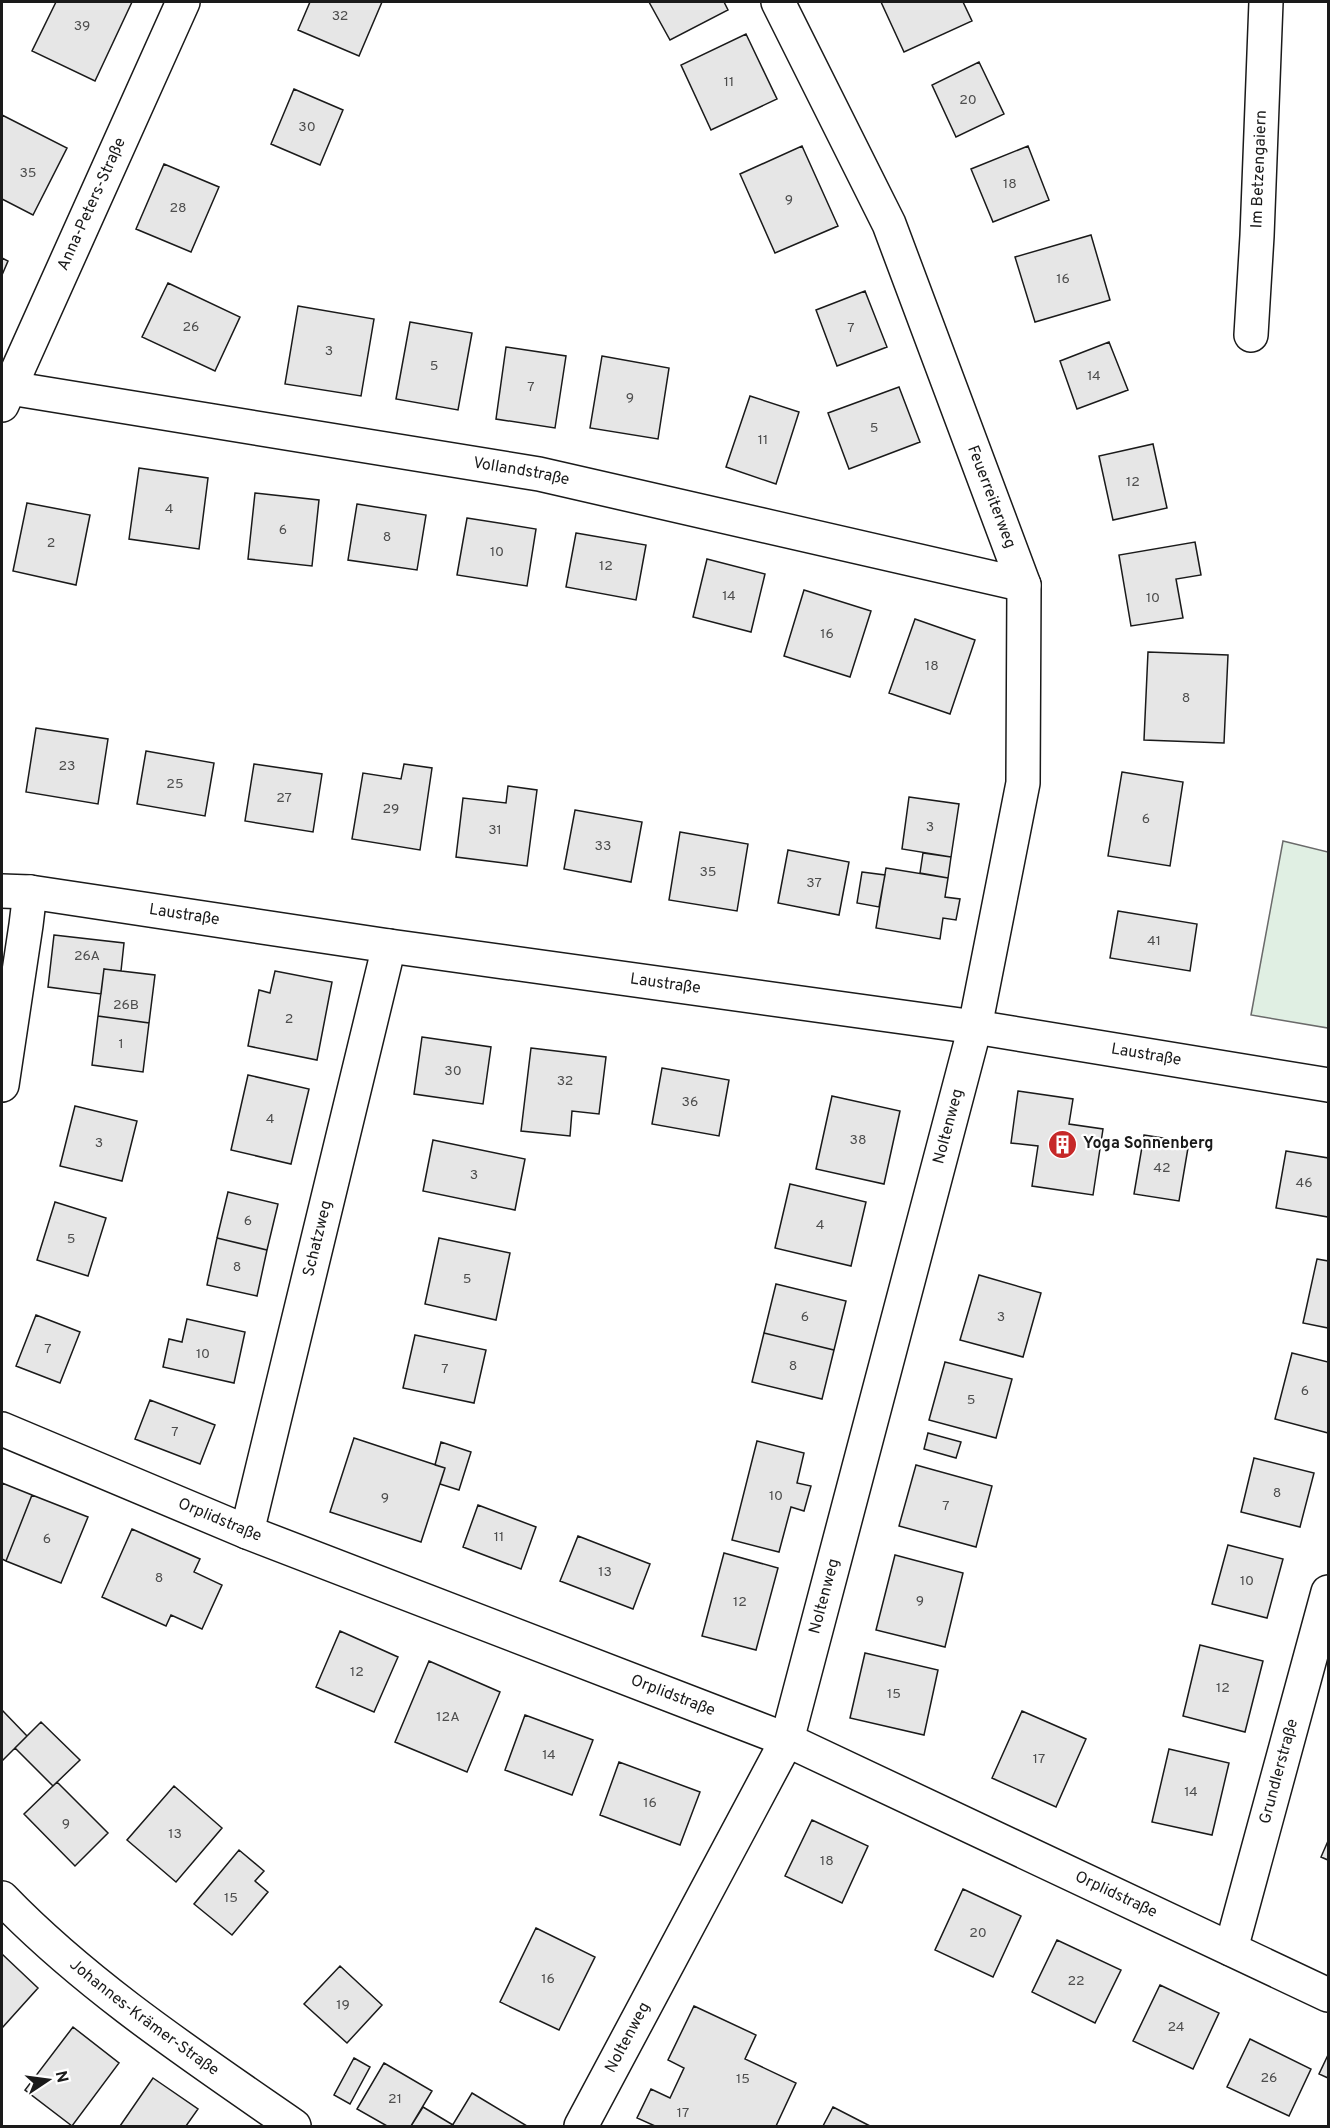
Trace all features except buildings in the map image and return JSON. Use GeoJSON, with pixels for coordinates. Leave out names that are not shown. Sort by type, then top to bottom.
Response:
{"type":"FeatureCollection","features":[{"type":"Feature","properties":{"kind":"street","name":"Anna-Peters-Straße"},"geometry":{"type":"LineString","coordinates":[[6,397],[183,2]]}},
{"type":"Feature","properties":{"kind":"street","name":"Feuerreiterweg"},"geometry":{"type":"LineString","coordinates":[[778,2],[889,224],[1024,585],[1023,783],[975,1027]]}},
{"type":"Feature","properties":{"kind":"street","name":"Im Betzengaiern"},"geometry":{"type":"LineString","coordinates":[[1251,335],[1266,2]]}},
{"type":"Feature","properties":{"kind":"street","name":"Vollandstraße"},"geometry":{"type":"LineString","coordinates":[[6,397],[539,474],[1024,585]]}},
{"type":"Feature","properties":{"kind":"street","name":"Laustraße"},"geometry":{"type":"LineString","coordinates":[[16,892],[975,1027],[1329,1085]]}},
{"type":"Feature","properties":{"kind":"street"},"geometry":{"type":"LineString","coordinates":[[2,1085],[26,925],[16,892]]}},
{"type":"Feature","properties":{"kind":"street","name":"Schatzweg"},"geometry":{"type":"LineString","coordinates":[[248,1532],[389,946]]}},
{"type":"Feature","properties":{"kind":"street","name":"Noltenweg"},"geometry":{"type":"LineString","coordinates":[[581,2127],[787,1740],[975,1027]]}},
{"type":"Feature","properties":{"kind":"street","name":"Orplidstraße"},"geometry":{"type":"LineString","coordinates":[[2,1429],[248,1532],[787,1740],[1329,1995]]}},
{"type":"Feature","properties":{"kind":"street","name":"Grundlerstraße"},"geometry":{"type":"LineString","coordinates":[[1231,1948],[1329,1592]]}},
{"type":"Feature","properties":{"kind":"street","name":"Johannes-Krämer-Straße"},"geometry":{"type":"LineString","coordinates":[[2,1898],[30,1927],[148,2024],[294,2127]]}},
{"type":"Feature","properties":{"kind":"green space"},"geometry":{"type":"Polygon","coordinates":[[[1283,841],[1328,852],[1328,1028],[1251,1015],[1283,841]]]}},
{"type":"Feature","properties":{"kind":"place","name":"Yoga Sonnenberg"},"geometry":{"type":"Point","coordinates":[1062,1144]}}]}
